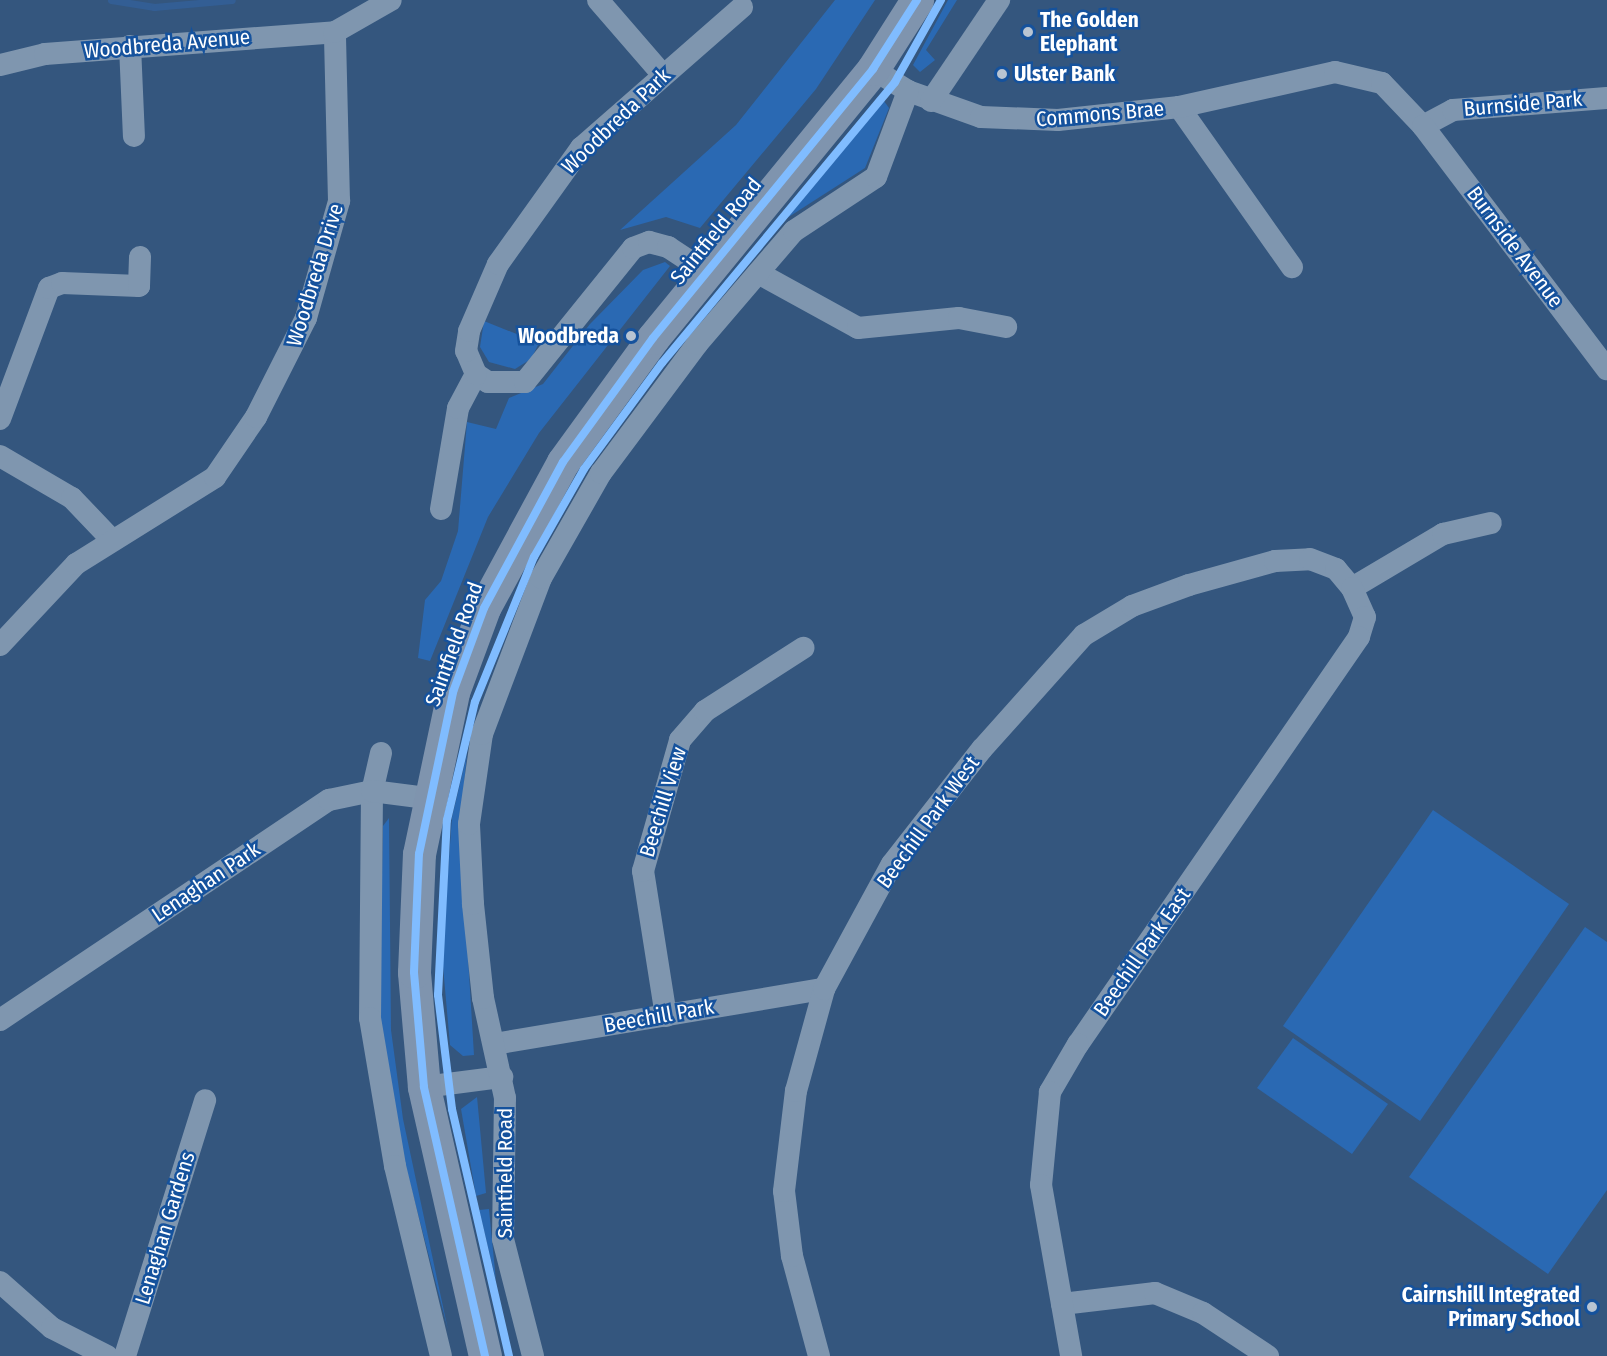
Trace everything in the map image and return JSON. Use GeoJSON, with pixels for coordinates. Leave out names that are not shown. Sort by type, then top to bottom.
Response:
{"type":"FeatureCollection","features":[{"type":"Feature","properties":{"kind":"highway","name":"Saintfield Road"},"geometry":{"type":"LineString","coordinates":[[485,1356],[424,1087],[414,972],[427,798],[472,640],[526,524],[608,396],[706,272],[873,69],[917,0]]}},
{"type":"Feature","properties":{"kind":"street"},"geometry":{"type":"LineString","coordinates":[[335,32],[391,0]]}},
{"type":"Feature","properties":{"kind":"street"},"geometry":{"type":"LineString","coordinates":[[598,0],[663,75]]}},
{"type":"Feature","properties":{"kind":"street"},"geometry":{"type":"LineString","coordinates":[[931,101],[999,0]]}},
{"type":"Feature","properties":{"kind":"street","name":"Woodbreda Park"},"geometry":{"type":"LineString","coordinates":[[476,374],[466,351],[473,315],[498,264],[561,171],[663,75],[742,7]]}},
{"type":"Feature","properties":{"kind":"street","name":"Woodbreda Avenue"},"geometry":{"type":"LineString","coordinates":[[0,65],[20,57],[130,46],[335,32]]}},
{"type":"Feature","properties":{"kind":"street","name":"Woodbreda Drive"},"geometry":{"type":"LineString","coordinates":[[0,645],[55,581],[112,540],[196,494],[215,477],[289,360],[339,201],[335,32]]}},
{"type":"Feature","properties":{"kind":"street"},"geometry":{"type":"LineString","coordinates":[[130,46],[134,136]]}},
{"type":"Feature","properties":{"kind":"street","name":"Commons Brae"},"geometry":{"type":"LineString","coordinates":[[873,69],[908,91],[931,101],[981,117],[1019,122],[1179,107],[1292,267]]}},
{"type":"Feature","properties":{"kind":"street"},"geometry":{"type":"LineString","coordinates":[[1179,107],[1335,72],[1382,82],[1424,126]]}},
{"type":"Feature","properties":{"kind":"street","name":"Saintfield Road"},"geometry":{"type":"LineString","coordinates":[[533,1356],[502,1239],[500,1177],[507,1118],[502,1077],[478,966],[469,824],[482,735],[497,686],[542,578],[601,473],[660,390],[794,231],[876,177],[908,91]]}},
{"type":"Feature","properties":{"kind":"street","name":"Burnside Park"},"geometry":{"type":"LineString","coordinates":[[1424,126],[1453,110],[1607,98]]}},
{"type":"Feature","properties":{"kind":"street","name":"Burnside Avenue"},"geometry":{"type":"LineString","coordinates":[[1424,126],[1607,369]]}},
{"type":"Feature","properties":{"kind":"street"},"geometry":{"type":"LineString","coordinates":[[441,509],[458,408],[476,374],[507,385],[532,377],[633,248],[649,242],[668,246],[706,272]]}},
{"type":"Feature","properties":{"kind":"street"},"geometry":{"type":"LineString","coordinates":[[0,419],[49,288],[62,283],[139,286],[140,257]]}},
{"type":"Feature","properties":{"kind":"street"},"geometry":{"type":"LineString","coordinates":[[758,273],[858,328],[959,318],[1006,327]]}},
{"type":"Feature","properties":{"kind":"street"},"geometry":{"type":"LineString","coordinates":[[0,456],[72,498],[112,540]]}},
{"type":"Feature","properties":{"kind":"street"},"geometry":{"type":"LineString","coordinates":[[1352,588],[1443,534],[1491,524]]}},
{"type":"Feature","properties":{"kind":"street","name":"Beechill Park West"},"geometry":{"type":"LineString","coordinates":[[819,1356],[792,1256],[784,1191],[795,1091],[824,989],[892,864],[982,748],[1084,635],[1132,606],[1275,561],[1310,559],[1336,569],[1352,588]]}},
{"type":"Feature","properties":{"kind":"street","name":"Beechill Park East"},"geometry":{"type":"LineString","coordinates":[[1071,1356],[1041,1185],[1050,1092],[1078,1044],[1359,637],[1365,617],[1352,588]]}},
{"type":"Feature","properties":{"kind":"street","name":"Beechill View"},"geometry":{"type":"LineString","coordinates":[[666,1016],[643,871],[680,740],[705,711],[803,648]]}},
{"type":"Feature","properties":{"kind":"street"},"geometry":{"type":"LineString","coordinates":[[381,753],[372,791],[370,1018],[395,1166],[441,1356]]}},
{"type":"Feature","properties":{"kind":"street","name":"Lenaghan Park"},"geometry":{"type":"LineString","coordinates":[[0,1020],[313,809],[345,794],[372,791],[427,798]]}},
{"type":"Feature","properties":{"kind":"street","name":"Beechill Park"},"geometry":{"type":"LineString","coordinates":[[494,1044],[824,989]]}},
{"type":"Feature","properties":{"kind":"street"},"geometry":{"type":"LineString","coordinates":[[424,1087],[502,1077]]}},
{"type":"Feature","properties":{"kind":"street","name":"Lenaghan Gardens"},"geometry":{"type":"LineString","coordinates":[[125,1356],[205,1100]]}},
{"type":"Feature","properties":{"kind":"street"},"geometry":{"type":"LineString","coordinates":[[0,1282],[52,1328],[107,1356]]}},
{"type":"Feature","properties":{"kind":"street"},"geometry":{"type":"LineString","coordinates":[[1062,1304],[1155,1293],[1203,1313],[1268,1356]]}},
{"type":"Feature","properties":{"kind":"shaded area"},"geometry":{"type":"Polygon","coordinates":[[[835,0],[875,0],[816,89],[700,228],[666,217],[620,230],[736,125],[835,0]]]}},
{"type":"Feature","properties":{"kind":"shaded area"},"geometry":{"type":"Polygon","coordinates":[[[948,0],[957,0],[926,50],[935,60],[920,72],[913,65],[948,0]]]}},
{"type":"Feature","properties":{"kind":"shaded area"},"geometry":{"type":"Polygon","coordinates":[[[884,101],[889,108],[865,168],[787,218],[884,101]]]}},
{"type":"Feature","properties":{"kind":"shaded area"},"geometry":{"type":"Polygon","coordinates":[[[665,262],[670,266],[539,433],[488,517],[430,661],[418,658],[425,600],[441,581],[458,531],[467,422],[496,429],[509,398],[543,384],[590,324],[643,270],[665,262]]]}},
{"type":"Feature","properties":{"kind":"shaded area"},"geometry":{"type":"Polygon","coordinates":[[[484,321],[539,343],[531,359],[515,369],[489,362],[480,347],[484,321]]]}},
{"type":"Feature","properties":{"kind":"shaded area"},"geometry":{"type":"Polygon","coordinates":[[[467,754],[460,826],[474,1055],[463,1056],[450,1045],[442,955],[452,817],[467,754]]]}},
{"type":"Feature","properties":{"kind":"shaded area"},"geometry":{"type":"Polygon","coordinates":[[[1433,810],[1569,904],[1420,1121],[1283,1026],[1433,810]]]}},
{"type":"Feature","properties":{"kind":"shaded area"},"geometry":{"type":"Polygon","coordinates":[[[389,818],[391,1030],[403,1119],[448,1330],[404,1160],[379,1022],[383,826],[389,818]]]}},
{"type":"Feature","properties":{"kind":"shaded area"},"geometry":{"type":"Polygon","coordinates":[[[1585,927],[1607,942],[1607,1190],[1548,1274],[1409,1177],[1585,927]]]}},
{"type":"Feature","properties":{"kind":"shaded area"},"geometry":{"type":"Polygon","coordinates":[[[1293,1038],[1388,1104],[1352,1154],[1257,1088],[1293,1038]]]}},
{"type":"Feature","properties":{"kind":"shaded area"},"geometry":{"type":"Polygon","coordinates":[[[477,1097],[486,1193],[476,1196],[461,1109],[477,1097]]]}},
{"type":"Feature","properties":{"kind":"shaded area"},"geometry":{"type":"Polygon","coordinates":[[[489,1209],[496,1281],[479,1210],[489,1209]]]}},
{"type":"Feature","properties":{"kind":"waterway"},"geometry":{"type":"LineString","coordinates":[[111,0],[154,7],[232,0]]}},
{"type":"Feature","properties":{"kind":"cycle path"},"geometry":{"type":"LineString","coordinates":[[485,1356],[424,1087],[414,972],[419,854],[453,692],[484,608],[563,462],[653,338],[873,69],[917,0]]}},
{"type":"Feature","properties":{"kind":"cycle path"},"geometry":{"type":"LineString","coordinates":[[509,1356],[452,1109],[438,995],[447,820],[475,702],[534,557],[584,469],[662,363],[895,82],[941,0]]}},
{"type":"Feature","properties":{"kind":"place","name":"The Golden Elephant"},"geometry":{"type":"Point","coordinates":[1028,32]}},
{"type":"Feature","properties":{"kind":"place","name":"Ulster Bank"},"geometry":{"type":"Point","coordinates":[1002,74]}},
{"type":"Feature","properties":{"kind":"place","name":"Woodbreda"},"geometry":{"type":"Point","coordinates":[631,336]}},
{"type":"Feature","properties":{"kind":"place","name":"Cairnshill Integrated Primary School"},"geometry":{"type":"Point","coordinates":[1592,1307]}}]}
